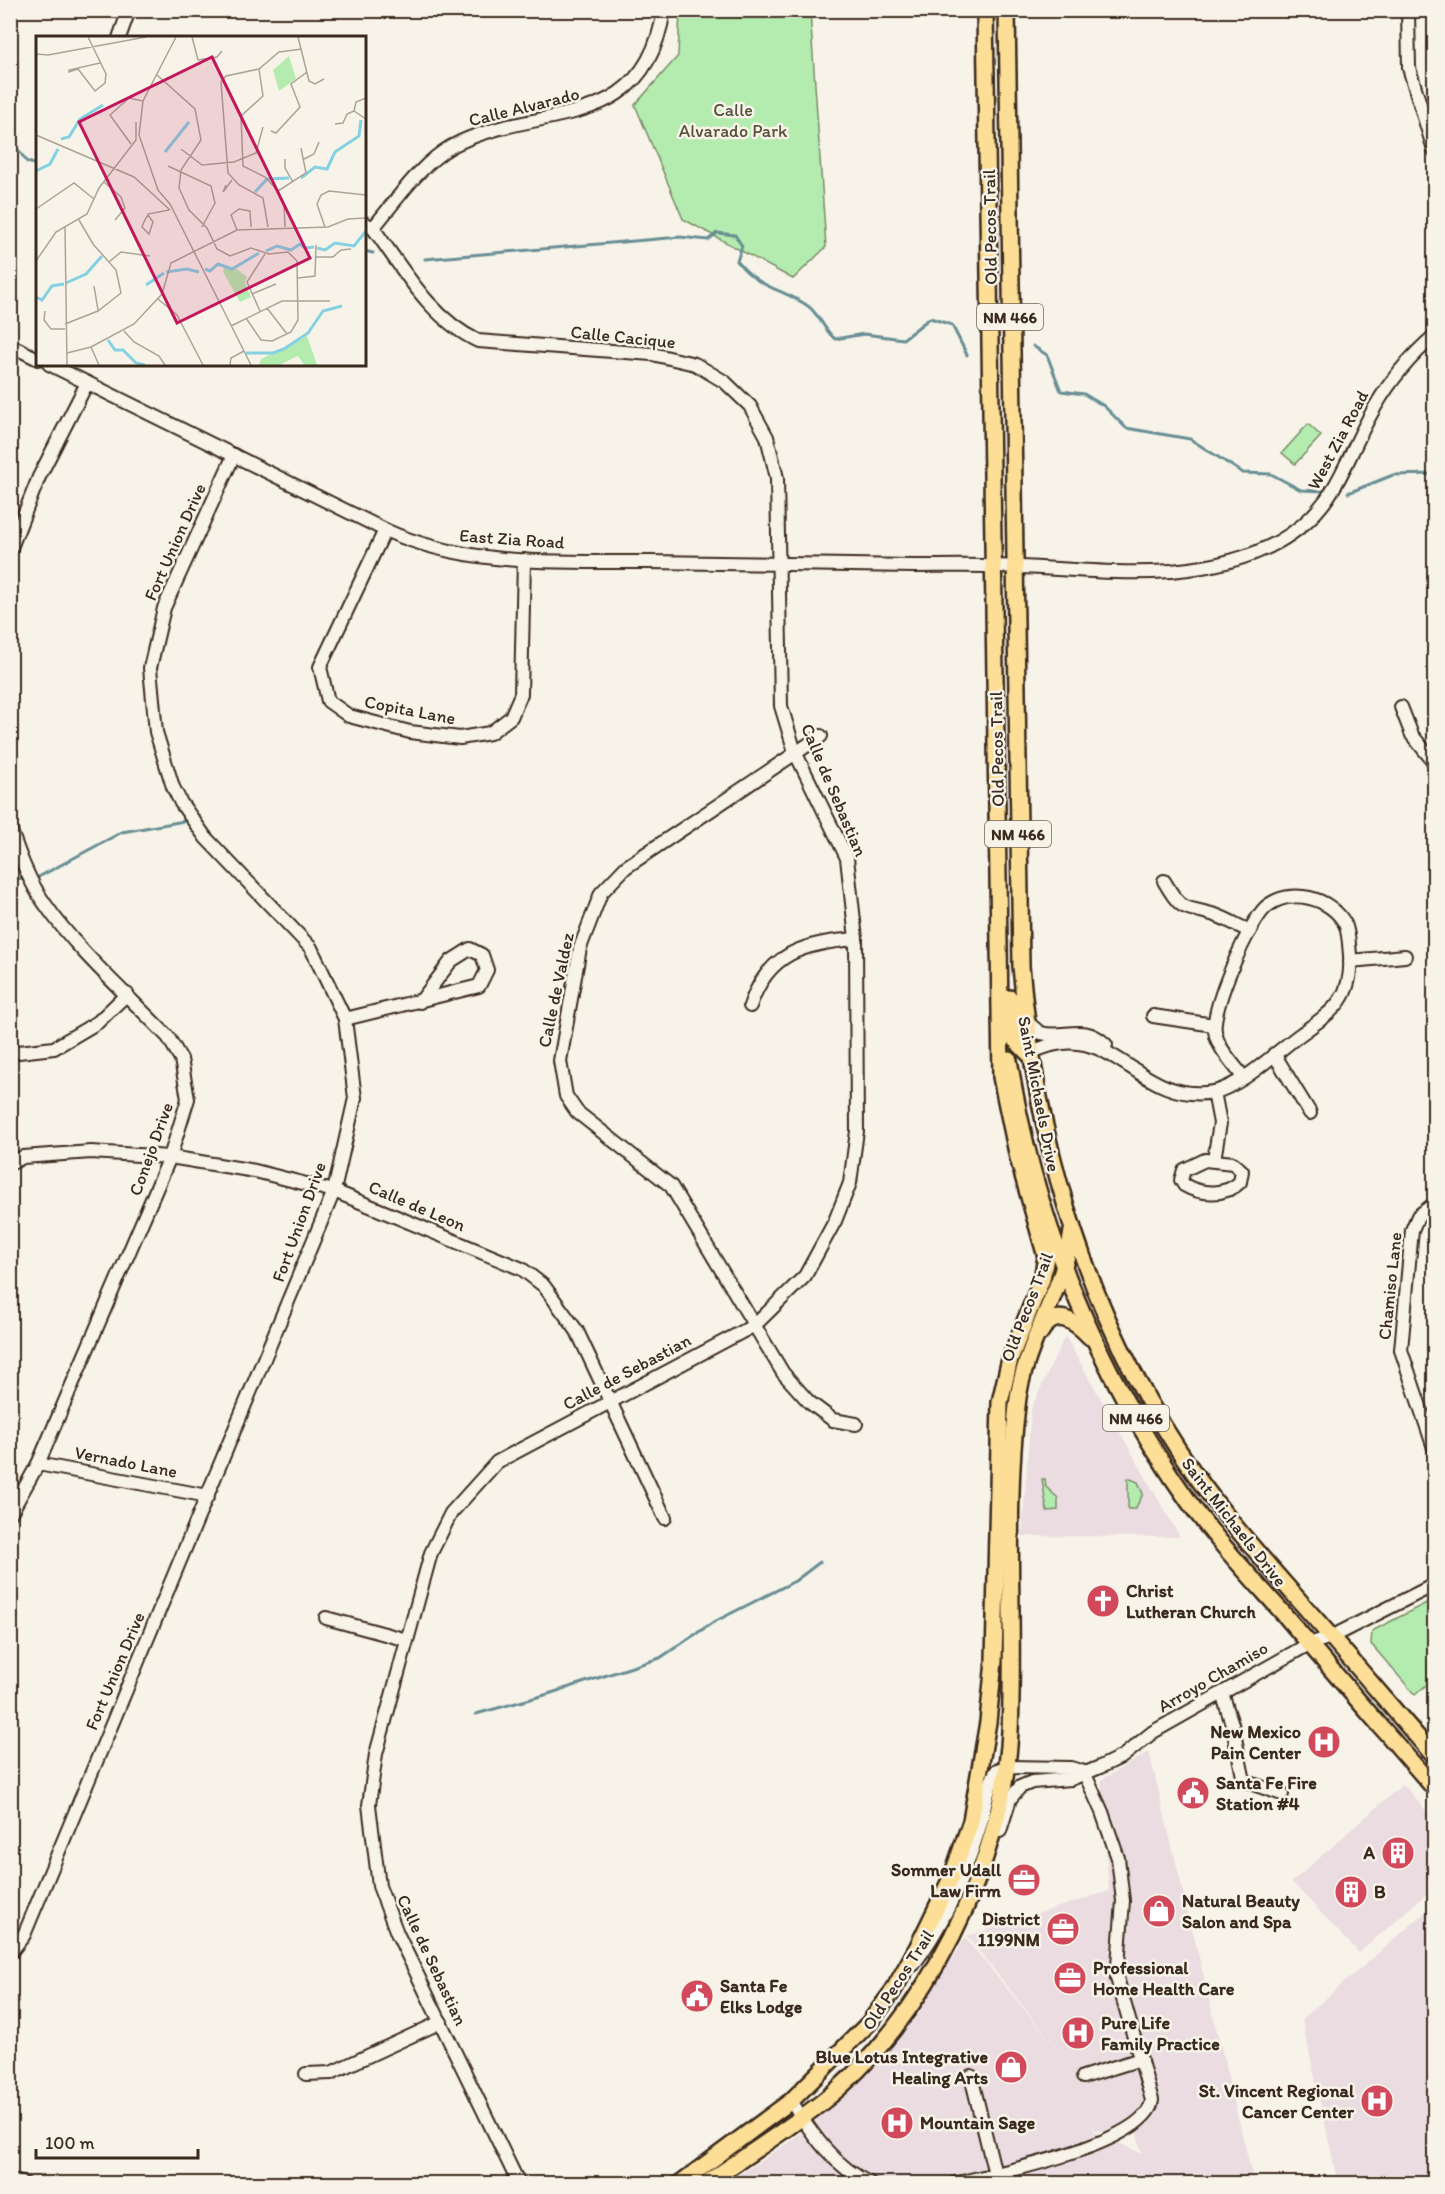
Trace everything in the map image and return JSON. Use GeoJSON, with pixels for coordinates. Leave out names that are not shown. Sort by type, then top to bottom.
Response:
{"type":"FeatureCollection","features":[{"type":"Feature","properties":{"kind":"main road","name":"Old Pecos Trail"},"geometry":{"type":"LineString","coordinates":[[679,2184],[791,2101],[856,2038],[893,1991],[952,1876],[971,1821],[985,1741],[994,1661],[998,1418],[1010,1359],[1042,1279],[1046,1257],[1010,1125],[1001,1077],[1002,1000],[998,942],[985,10]]}},
{"type":"Feature","properties":{"kind":"main road","name":"Old Pecos Trail"},"geometry":{"type":"LineString","coordinates":[[705,2184],[821,2103],[883,2041],[914,1998],[945,1948],[981,1866],[1007,1767],[1014,1431],[1018,1392],[1029,1354],[1064,1270],[1072,1228],[1050,1152],[1029,1054],[1021,966],[1007,10]]}},
{"type":"Feature","properties":{"kind":"main road"},"geometry":{"type":"LineString","coordinates":[[998,942],[1015,1040],[1029,1054]]}},
{"type":"Feature","properties":{"kind":"main road","name":"Saint Michaels Drive"},"geometry":{"type":"LineString","coordinates":[[1002,1000],[1012,1078],[1028,1156],[1064,1270],[1097,1346],[1154,1449],[1190,1503],[1434,1788]]}},
{"type":"Feature","properties":{"kind":"main road","name":"Saint Michaels Drive"},"geometry":{"type":"LineString","coordinates":[[1072,1228],[1109,1320],[1132,1369],[1194,1472],[1240,1533],[1434,1756]]}},
{"type":"Feature","properties":{"kind":"main road"},"geometry":{"type":"LineString","coordinates":[[1029,1354],[1044,1326],[1057,1319],[1076,1323],[1097,1346]]}},
{"type":"Feature","properties":{"kind":"street"},"geometry":{"type":"LineString","coordinates":[[119,36],[129,10]]}},
{"type":"Feature","properties":{"kind":"street","name":"Calle Alvarado"},"geometry":{"type":"LineString","coordinates":[[368,225],[433,159],[450,147],[490,132],[592,109],[614,97],[633,82],[649,61],[660,36],[664,10]]}},
{"type":"Feature","properties":{"kind":"street"},"geometry":{"type":"LineString","coordinates":[[1408,10],[1409,68],[1434,150]]}},
{"type":"Feature","properties":{"kind":"street","name":"Calle Cacique"},"geometry":{"type":"LineString","coordinates":[[368,225],[432,308],[460,332],[478,341],[517,346],[652,354],[695,364],[726,381],[750,406],[767,437],[777,478],[778,566]]}},
{"type":"Feature","properties":{"kind":"street","name":"West Zia Road"},"geometry":{"type":"LineString","coordinates":[[1014,566],[1125,572],[1171,571],[1225,562],[1274,544],[1305,524],[1324,504],[1384,393],[1434,336]]}},
{"type":"Feature","properties":{"kind":"street"},"geometry":{"type":"LineString","coordinates":[[10,345],[36,358]]}},
{"type":"Feature","properties":{"kind":"street","name":"East Zia Road"},"geometry":{"type":"LineString","coordinates":[[53,366],[385,530],[423,546],[462,555],[524,560],[778,566],[1014,566]]}},
{"type":"Feature","properties":{"kind":"street"},"geometry":{"type":"LineString","coordinates":[[10,550],[39,477],[87,383]]}},
{"type":"Feature","properties":{"kind":"street","name":"Fort Union Drive"},"geometry":{"type":"LineString","coordinates":[[10,1953],[24,1935],[334,1191],[356,1098],[345,1019],[311,948],[206,838],[181,803],[173,787],[156,732],[150,668],[164,608],[234,455]]}},
{"type":"Feature","properties":{"kind":"street","name":"Copita Lane"},"geometry":{"type":"LineString","coordinates":[[385,530],[320,667],[328,701],[349,716],[410,732],[460,738],[490,733],[511,717],[521,694],[524,560]]}},
{"type":"Feature","properties":{"kind":"street","name":"Calle de Sebastian"},"geometry":{"type":"LineString","coordinates":[[519,2184],[397,1933],[379,1886],[369,1805],[376,1754],[431,1553],[451,1513],[497,1462],[755,1325],[805,1276],[836,1221],[850,1183],[857,1131],[856,939],[847,858],[795,752],[781,706],[778,566]]}},
{"type":"Feature","properties":{"kind":"street"},"geometry":{"type":"LineString","coordinates":[[1401,707],[1412,735],[1434,762]]}},
{"type":"Feature","properties":{"kind":"street","name":"Calle de Valdez"},"geometry":{"type":"LineString","coordinates":[[821,736],[626,867],[601,893],[580,948],[560,1060],[566,1096],[577,1112],[671,1186],[783,1373],[809,1402],[833,1420],[856,1424]]}},
{"type":"Feature","properties":{"kind":"street","name":"Conejo Drive"},"geometry":{"type":"LineString","coordinates":[[10,828],[19,854],[44,903],[60,925],[168,1037],[182,1059],[188,1099],[170,1157],[38,1464],[10,1514]]}},
{"type":"Feature","properties":{"kind":"street"},"geometry":{"type":"LineString","coordinates":[[1164,881],[1174,899],[1185,909],[1215,915],[1250,931]]}},
{"type":"Feature","properties":{"kind":"street"},"geometry":{"type":"LineString","coordinates":[[1029,1054],[1053,1044],[1077,1041],[1092,1044],[1145,1078],[1167,1088],[1214,1092],[1243,1077],[1328,1015],[1342,1000],[1348,983],[1350,961],[1348,933],[1343,921],[1332,909],[1309,897],[1275,901],[1259,915],[1220,999],[1215,1025],[1219,1044],[1243,1077]]}},
{"type":"Feature","properties":{"kind":"street"},"geometry":{"type":"LineString","coordinates":[[750,1006],[757,984],[786,953],[820,942],[856,939]]}},
{"type":"Feature","properties":{"kind":"street"},"geometry":{"type":"LineString","coordinates":[[345,1019],[420,1002],[479,986],[487,970],[482,955],[470,949],[456,956],[420,1002]]}},
{"type":"Feature","properties":{"kind":"street"},"geometry":{"type":"LineString","coordinates":[[1350,961],[1405,956]]}},
{"type":"Feature","properties":{"kind":"street"},"geometry":{"type":"LineString","coordinates":[[10,1053],[54,1048],[98,1022],[127,994]]}},
{"type":"Feature","properties":{"kind":"street"},"geometry":{"type":"LineString","coordinates":[[1153,1016],[1215,1025]]}},
{"type":"Feature","properties":{"kind":"street"},"geometry":{"type":"LineString","coordinates":[[1026,1021],[1043,1033],[1078,1032],[1094,1036],[1118,1059]]}},
{"type":"Feature","properties":{"kind":"street"},"geometry":{"type":"LineString","coordinates":[[1274,1054],[1310,1113]]}},
{"type":"Feature","properties":{"kind":"street"},"geometry":{"type":"LineString","coordinates":[[1214,1092],[1220,1123],[1214,1160]]}},
{"type":"Feature","properties":{"kind":"street","name":"Calle de Leon"},"geometry":{"type":"LineString","coordinates":[[10,1164],[23,1157],[91,1152],[170,1157],[255,1171],[334,1191],[522,1269],[544,1287],[577,1331],[665,1518]]}},
{"type":"Feature","properties":{"kind":"street"},"geometry":{"type":"LineString","coordinates":[[1214,1160],[1237,1166],[1242,1172],[1240,1182],[1233,1188],[1215,1192],[1196,1190],[1184,1185],[1181,1176],[1189,1166],[1214,1160]]}},
{"type":"Feature","properties":{"kind":"street","name":"Chamiso Lane"},"geometry":{"type":"LineString","coordinates":[[1434,1204],[1418,1216],[1412,1230],[1401,1350],[1434,1448]]}},
{"type":"Feature","properties":{"kind":"street","name":"Vernado Lane"},"geometry":{"type":"LineString","coordinates":[[38,1464],[208,1496]]}},
{"type":"Feature","properties":{"kind":"street","name":"Arroyo Chamiso"},"geometry":{"type":"LineString","coordinates":[[945,1948],[978,1896],[1014,1793],[1032,1782],[1071,1779],[1124,1756],[1142,1739],[1309,1644],[1331,1637],[1434,1585]]}},
{"type":"Feature","properties":{"kind":"street"},"geometry":{"type":"LineString","coordinates":[[326,1618],[407,1640]]}},
{"type":"Feature","properties":{"kind":"street"},"geometry":{"type":"LineString","coordinates":[[1222,1693],[1232,1724],[1244,1781],[1282,1794]]}},
{"type":"Feature","properties":{"kind":"street"},"geometry":{"type":"LineString","coordinates":[[893,1991],[923,1953],[952,1903],[971,1857],[993,1778],[998,1770],[1007,1767],[1071,1767],[1084,1772],[1102,1812],[1118,1858],[1123,1901],[1117,1978],[1152,2100],[1146,2117],[1076,2153],[953,2184]]}},
{"type":"Feature","properties":{"kind":"street"},"geometry":{"type":"LineString","coordinates":[[306,2074],[331,2073],[441,2022]]}},
{"type":"Feature","properties":{"kind":"street"},"geometry":{"type":"LineString","coordinates":[[1083,2078],[1141,2059]]}},
{"type":"Feature","properties":{"kind":"street"},"geometry":{"type":"LineString","coordinates":[[972,2076],[995,2174]]}},
{"type":"Feature","properties":{"kind":"street"},"geometry":{"type":"LineString","coordinates":[[791,2101],[824,2148],[845,2169],[871,2184]]}},
{"type":"Feature","properties":{"kind":"street"},"geometry":{"type":"LineString","coordinates":[[10,2180],[25,2184]]}},
{"type":"Feature","properties":{"kind":"shaded area"},"geometry":{"type":"Polygon","coordinates":[[[1065,1336],[1180,1537],[1022,1536],[1031,1409],[1065,1336]]]}},
{"type":"Feature","properties":{"kind":"shaded area"},"geometry":{"type":"Polygon","coordinates":[[[1149,1752],[1254,2183],[725,2184],[792,2140],[856,2086],[914,2021],[965,1938],[1063,2056],[967,1936],[1109,1891],[1101,1780],[1149,1752]],[[1092,2124],[1094,2131],[1142,2154],[1137,2134],[1095,2130],[1092,2124]]]}},
{"type":"Feature","properties":{"kind":"shaded area"},"geometry":{"type":"Polygon","coordinates":[[[1403,1784],[1434,1820],[1434,1887],[1359,1953],[1292,1882],[1403,1784]]]}},
{"type":"Feature","properties":{"kind":"shaded area","name":"St. Vincent Regional Cancer Center"},"geometry":{"type":"Polygon","coordinates":[[[1434,1905],[1434,2183],[1338,2183],[1302,2019],[1434,1905]]]}},
{"type":"Feature","properties":{"kind":"green space","name":"Calle Alvarado Park"},"geometry":{"type":"Polygon","coordinates":[[[680,11],[810,11],[826,247],[793,279],[683,219],[635,105],[678,56],[680,11]]]}},
{"type":"Feature","properties":{"kind":"green space"},"geometry":{"type":"Polygon","coordinates":[[[1308,424],[1321,436],[1295,464],[1282,453],[1308,424]]]}},
{"type":"Feature","properties":{"kind":"green space"},"geometry":{"type":"Polygon","coordinates":[[[1128,1478],[1138,1482],[1143,1494],[1135,1509],[1128,1509],[1128,1478]]]}},
{"type":"Feature","properties":{"kind":"green space"},"geometry":{"type":"Polygon","coordinates":[[[1042,1479],[1045,1479],[1046,1487],[1058,1498],[1058,1510],[1047,1511],[1042,1479]]]}},
{"type":"Feature","properties":{"kind":"green space"},"geometry":{"type":"Polygon","coordinates":[[[1434,1599],[1434,1678],[1415,1695],[1371,1644],[1372,1631],[1434,1599]]]}},
{"type":"Feature","properties":{"kind":"waterway"},"geometry":{"type":"LineString","coordinates":[[10,129],[17,148],[27,162],[36,164]]}},
{"type":"Feature","properties":{"kind":"waterway"},"geometry":{"type":"LineString","coordinates":[[425,259],[680,237],[708,240],[717,233],[735,235],[742,246],[737,261],[745,270],[762,283],[808,306],[835,339],[864,334],[903,339],[930,318],[952,325],[967,355]]}},
{"type":"Feature","properties":{"kind":"waterway"},"geometry":{"type":"LineString","coordinates":[[366,251],[373,253]]}},
{"type":"Feature","properties":{"kind":"waterway"},"geometry":{"type":"LineString","coordinates":[[1033,346],[1047,355],[1061,391],[1084,394],[1104,406],[1126,428],[1190,439],[1243,473],[1271,474],[1301,490],[1324,491]]}},
{"type":"Feature","properties":{"kind":"waterway"},"geometry":{"type":"LineString","coordinates":[[1348,493],[1393,475],[1434,474]]}},
{"type":"Feature","properties":{"kind":"waterway"},"geometry":{"type":"LineString","coordinates":[[33,880],[122,832],[190,820]]}},
{"type":"Feature","properties":{"kind":"waterway"},"geometry":{"type":"LineString","coordinates":[[10,876],[26,880]]}},
{"type":"Feature","properties":{"kind":"waterway"},"geometry":{"type":"LineString","coordinates":[[476,1714],[545,1695],[660,1658],[712,1623],[795,1581],[820,1562]]}},
{"type":"Feature","properties":{"kind":"place","name":"Christ Lutheran Church"},"geometry":{"type":"Point","coordinates":[1103,1601]}},
{"type":"Feature","properties":{"kind":"place","name":"New Mexico Pain Center"},"geometry":{"type":"Point","coordinates":[1324,1742]}},
{"type":"Feature","properties":{"kind":"place","name":"Santa Fe Fire Station #4"},"geometry":{"type":"Point","coordinates":[1193,1793]}},
{"type":"Feature","properties":{"kind":"place","name":"A"},"geometry":{"type":"Point","coordinates":[1398,1853]}},
{"type":"Feature","properties":{"kind":"place","name":"Sommer Udall Law Firm"},"geometry":{"type":"Point","coordinates":[1024,1880]}},
{"type":"Feature","properties":{"kind":"place","name":"B"},"geometry":{"type":"Point","coordinates":[1351,1892]}},
{"type":"Feature","properties":{"kind":"place","name":"Natural Beauty Salon and Spa"},"geometry":{"type":"Point","coordinates":[1159,1911]}},
{"type":"Feature","properties":{"kind":"place","name":"District 1199NM"},"geometry":{"type":"Point","coordinates":[1063,1929]}},
{"type":"Feature","properties":{"kind":"place","name":"Professional Home Health Care"},"geometry":{"type":"Point","coordinates":[1070,1978]}},
{"type":"Feature","properties":{"kind":"place","name":"Santa Fe Elks Lodge"},"geometry":{"type":"Point","coordinates":[697,1996]}},
{"type":"Feature","properties":{"kind":"place","name":"Pure Life Family Practice"},"geometry":{"type":"Point","coordinates":[1078,2033]}},
{"type":"Feature","properties":{"kind":"place","name":"Blue Lotus Integrative Healing Arts"},"geometry":{"type":"Point","coordinates":[1011,2067]}},
{"type":"Feature","properties":{"kind":"place","name":"St. Vincent Regional Cancer Center"},"geometry":{"type":"Point","coordinates":[1377,2101]}},
{"type":"Feature","properties":{"kind":"place","name":"Mountain Sage"},"geometry":{"type":"Point","coordinates":[897,2123]}}]}
